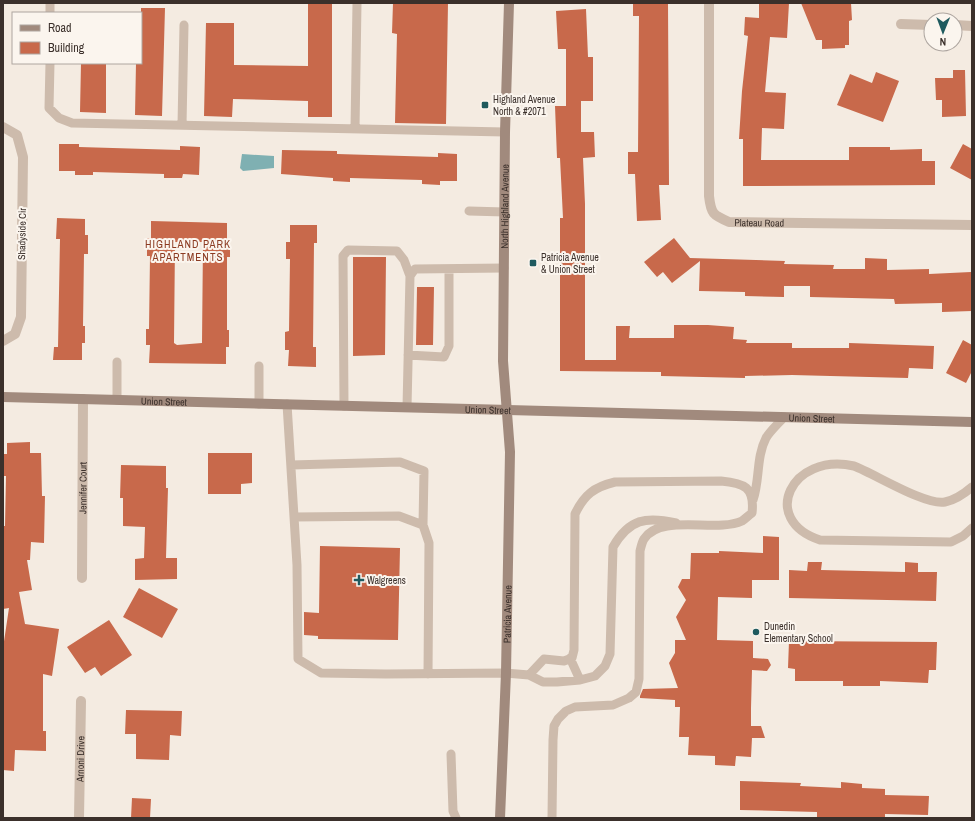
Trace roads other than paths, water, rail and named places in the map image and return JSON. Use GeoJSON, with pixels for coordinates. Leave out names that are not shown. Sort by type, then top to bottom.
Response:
{"type":"FeatureCollection","features":[{"type":"Feature","properties":{"kind":"street","name":"North Highland Avenue"},"geometry":{"type":"LineString","coordinates":[[507,410],[503,361],[505,132],[509,3]]}},
{"type":"Feature","properties":{"kind":"street","name":"Plateau Road"},"geometry":{"type":"LineString","coordinates":[[709,3],[709,196],[711,211],[717,217],[729,222],[972,225]]}},
{"type":"Feature","properties":{"kind":"street"},"geometry":{"type":"LineString","coordinates":[[900,24],[923,25]]}},
{"type":"Feature","properties":{"kind":"street","name":"Shadyside Cir"},"geometry":{"type":"LineString","coordinates":[[3,127],[17,136],[23,158],[21,317],[15,334],[3,341]]}},
{"type":"Feature","properties":{"kind":"street","name":"Union Street"},"geometry":{"type":"LineString","coordinates":[[3,397],[972,422]]}},
{"type":"Feature","properties":{"kind":"street","name":"Jennifer Court"},"geometry":{"type":"LineString","coordinates":[[82,578],[83,399]]}},
{"type":"Feature","properties":{"kind":"street","name":"Patricia Avenue"},"geometry":{"type":"LineString","coordinates":[[500,818],[506,673],[510,452],[507,410]]}},
{"type":"Feature","properties":{"kind":"street","name":"Arnoni Drive"},"geometry":{"type":"LineString","coordinates":[[79,818],[81,701]]}},
{"type":"Feature","properties":{"kind":"lane"},"geometry":{"type":"LineString","coordinates":[[355,129],[357,3]]}},
{"type":"Feature","properties":{"kind":"lane"},"geometry":{"type":"LineString","coordinates":[[182,125],[184,25]]}},
{"type":"Feature","properties":{"kind":"lane"},"geometry":{"type":"LineString","coordinates":[[50,64],[49,108],[59,118],[72,123],[505,132]]}},
{"type":"Feature","properties":{"kind":"lane"},"geometry":{"type":"LineString","coordinates":[[469,211],[505,212]]}},
{"type":"Feature","properties":{"kind":"lane"},"geometry":{"type":"LineString","coordinates":[[344,406],[343,256],[348,250],[397,251],[404,260],[410,276],[407,407]]}},
{"type":"Feature","properties":{"kind":"lane"},"geometry":{"type":"LineString","coordinates":[[410,276],[415,269],[504,268]]}},
{"type":"Feature","properties":{"kind":"lane"},"geometry":{"type":"LineString","coordinates":[[408,355],[444,357],[449,346],[449,269]]}},
{"type":"Feature","properties":{"kind":"lane"},"geometry":{"type":"LineString","coordinates":[[117,362],[117,400]]}},
{"type":"Feature","properties":{"kind":"lane"},"geometry":{"type":"LineString","coordinates":[[259,366],[259,404]]}},
{"type":"Feature","properties":{"kind":"lane"},"geometry":{"type":"LineString","coordinates":[[287,404],[297,565],[298,659],[321,672],[428,674],[506,673],[529,675],[543,682],[580,680],[595,676],[605,666],[610,654],[611,562],[613,546],[621,533],[632,523],[661,520],[683,525]]}},
{"type":"Feature","properties":{"kind":"lane"},"geometry":{"type":"LineString","coordinates":[[552,818],[552,740],[554,726],[558,719],[566,711],[575,707],[612,705],[629,698],[636,692],[639,679],[640,551],[643,539],[651,532],[662,528],[683,525],[722,526],[742,520],[752,512],[758,487],[760,455],[766,438],[784,417]]}},
{"type":"Feature","properties":{"kind":"lane"},"geometry":{"type":"LineString","coordinates":[[291,465],[400,462],[424,471],[423,525],[429,543],[428,674]]}},
{"type":"Feature","properties":{"kind":"lane"},"geometry":{"type":"LineString","coordinates":[[972,487],[952,500],[937,502],[915,494],[854,466],[828,464],[816,467],[797,479],[790,491],[788,503],[791,518],[796,526],[810,537],[820,540],[951,542],[963,536],[972,528]]}},
{"type":"Feature","properties":{"kind":"lane"},"geometry":{"type":"LineString","coordinates":[[529,675],[544,659],[564,661],[570,658],[574,650],[575,514],[582,501],[590,492],[602,485],[615,482],[721,481],[738,482],[749,489],[754,500]]}},
{"type":"Feature","properties":{"kind":"lane"},"geometry":{"type":"LineString","coordinates":[[294,517],[399,516],[423,525]]}},
{"type":"Feature","properties":{"kind":"lane"},"geometry":{"type":"LineString","coordinates":[[570,658],[580,680]]}},
{"type":"Feature","properties":{"kind":"lane"},"geometry":{"type":"LineString","coordinates":[[451,754],[453,811],[456,818]]}},
{"type":"Feature","properties":{"kind":"water"},"geometry":{"type":"Polygon","coordinates":[[[242,154],[274,156],[274,168],[243,171],[240,168],[242,154]]]}},
{"type":"Feature","properties":{"kind":"place","name":"Highland Avenue North & #2071"},"geometry":{"type":"Point","coordinates":[485,105]}},
{"type":"Feature","properties":{"kind":"place","name":"Patricia Avenue & Union Street"},"geometry":{"type":"Point","coordinates":[533,263]}},
{"type":"Feature","properties":{"kind":"place","name":"Walgreens"},"geometry":{"type":"Point","coordinates":[359,580]}},
{"type":"Feature","properties":{"kind":"place","name":"Dunedin Elementary School"},"geometry":{"type":"Point","coordinates":[756,632]}},
{"type":"Feature","properties":{"kind":"district","name":"HIGHLAND PARK APARTMENTS"},"geometry":{"type":"Point","coordinates":[188,250]}}]}
